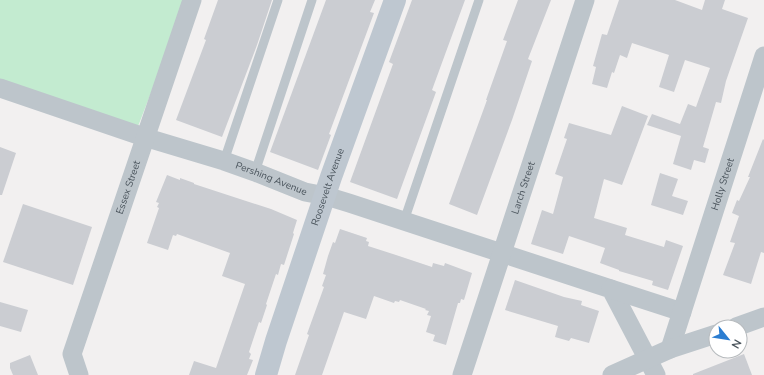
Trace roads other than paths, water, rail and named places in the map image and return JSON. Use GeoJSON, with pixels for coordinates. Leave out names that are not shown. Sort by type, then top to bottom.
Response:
{"type":"FeatureCollection","features":[{"type":"Feature","properties":{"kind":"street","name":"Essex Street"},"geometry":{"type":"LineString","coordinates":[[78,375],[72,354],[144,137],[192,0]]}},
{"type":"Feature","properties":{"kind":"street","name":"Roosevelt Avenue"},"geometry":{"type":"LineString","coordinates":[[266,375],[276,341],[395,0]]}},
{"type":"Feature","properties":{"kind":"street","name":"Larch Street"},"geometry":{"type":"LineString","coordinates":[[462,375],[585,0]]}},
{"type":"Feature","properties":{"kind":"street","name":"Holly Street"},"geometry":{"type":"LineString","coordinates":[[670,349],[764,56]]}},
{"type":"Feature","properties":{"kind":"street","name":"Pershing Avenue"},"geometry":{"type":"LineString","coordinates":[[0,88],[144,137],[224,161],[305,192],[326,196],[682,312]]}},
{"type":"Feature","properties":{"kind":"street"},"geometry":{"type":"LineString","coordinates":[[611,289],[652,367]]}},
{"type":"Feature","properties":{"kind":"street"},"geometry":{"type":"LineString","coordinates":[[748,323],[764,318]]}},
{"type":"Feature","properties":{"kind":"street"},"geometry":{"type":"LineString","coordinates":[[612,375],[652,367],[670,349],[708,337]]}},
{"type":"Feature","properties":{"kind":"lane"},"geometry":{"type":"LineString","coordinates":[[224,161],[278,0]]}},
{"type":"Feature","properties":{"kind":"lane"},"geometry":{"type":"LineString","coordinates":[[255,172],[312,0]]}},
{"type":"Feature","properties":{"kind":"lane"},"geometry":{"type":"LineString","coordinates":[[404,222],[479,0]]}}]}
